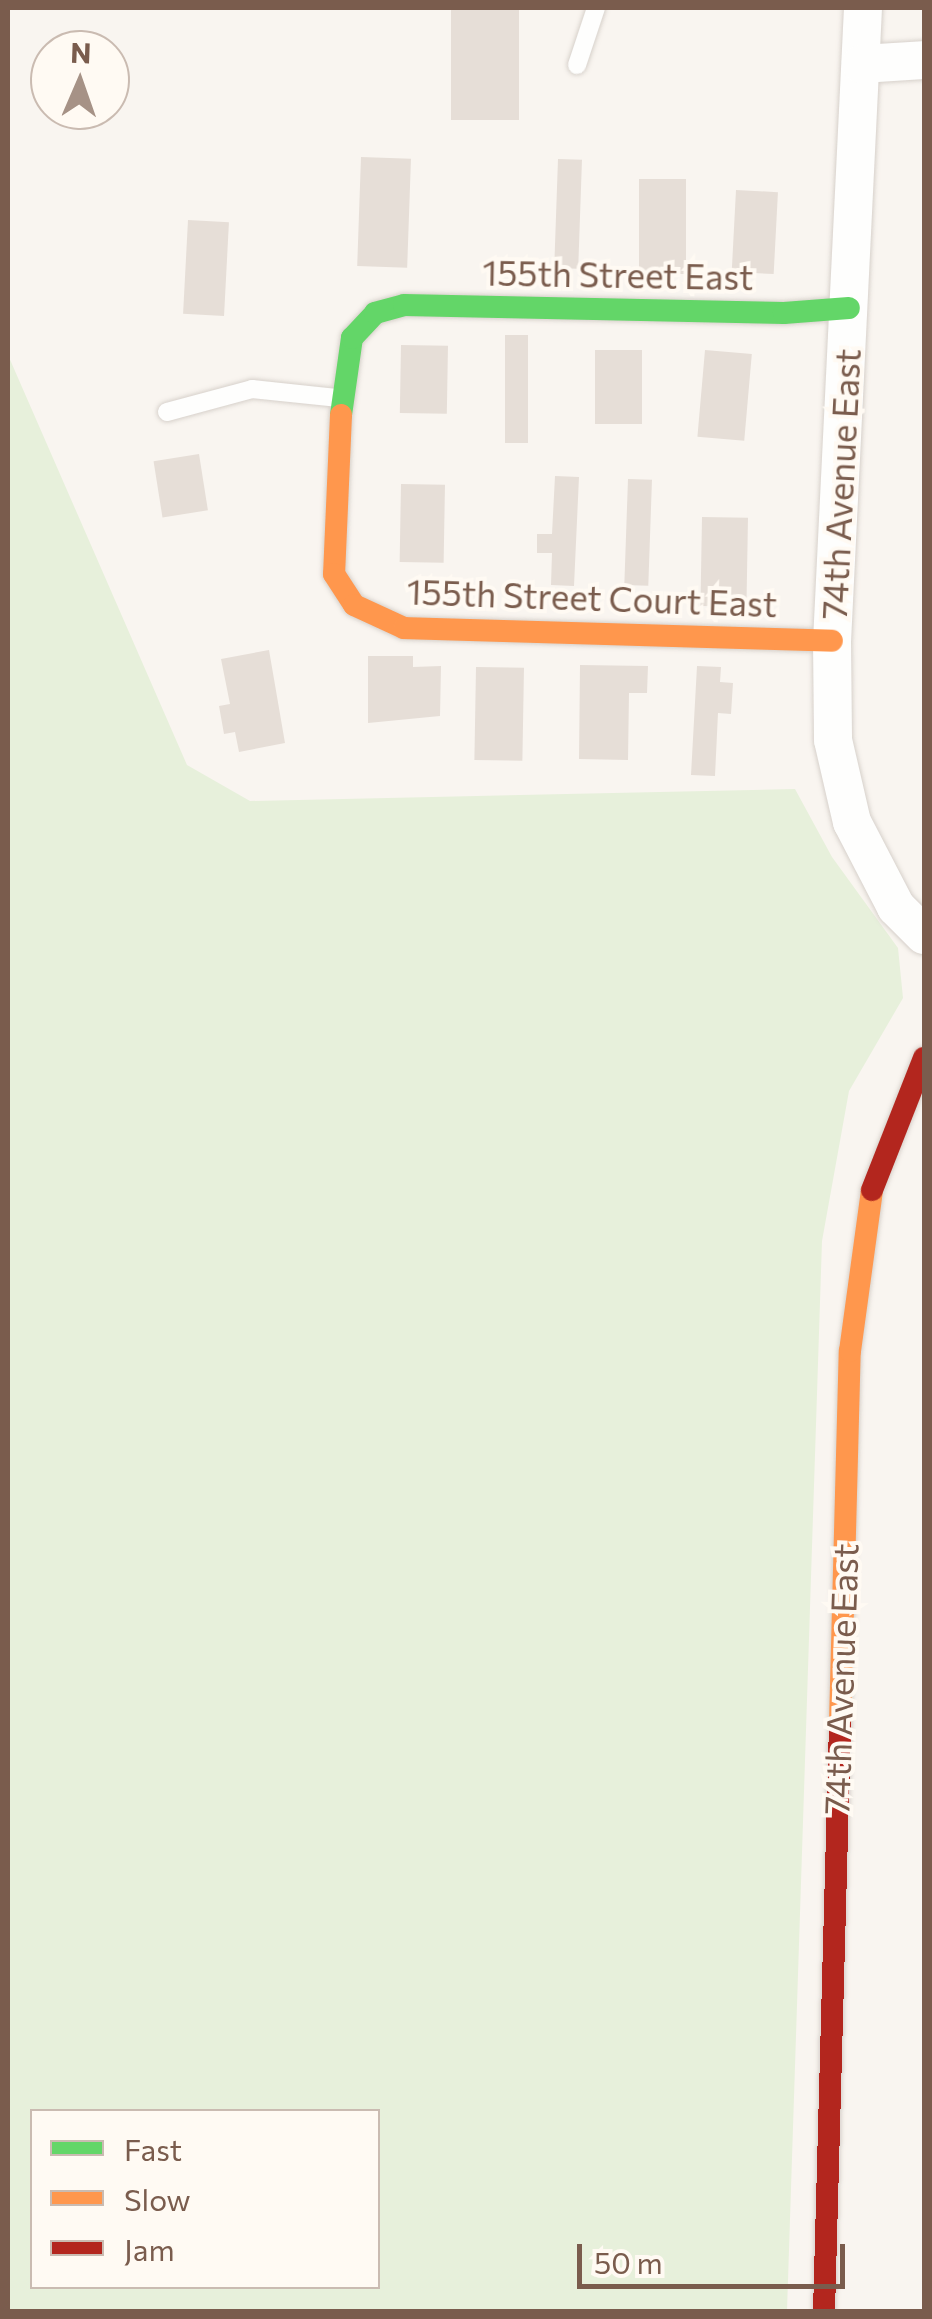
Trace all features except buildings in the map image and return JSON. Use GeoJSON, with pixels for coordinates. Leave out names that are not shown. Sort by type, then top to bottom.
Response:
{"type":"FeatureCollection","features":[{"type":"Feature","properties":{"kind":"street","name":"74th Avenue East"},"geometry":{"type":"LineString","coordinates":[[863,8],[832,642],[833,740],[844,797],[896,907],[924,935]]}},
{"type":"Feature","properties":{"kind":"street"},"geometry":{"type":"LineString","coordinates":[[861,64],[924,60]]}},
{"type":"Feature","properties":{"kind":"street","name":"155th Street East"},"geometry":{"type":"LineString","coordinates":[[342,399],[352,338],[386,310],[849,308]]}},
{"type":"Feature","properties":{"kind":"street","name":"155th Street Court East"},"geometry":{"type":"LineString","coordinates":[[342,399],[334,574],[354,604],[404,628],[449,632],[832,642]]}},
{"type":"Feature","properties":{"kind":"street","name":"74th Avenue East"},"geometry":{"type":"LineString","coordinates":[[824,2312],[850,1351],[859,1253],[878,1164],[924,1058]]}},
{"type":"Feature","properties":{"kind":"lane"},"geometry":{"type":"LineString","coordinates":[[578,65],[596,8]]}},
{"type":"Feature","properties":{"kind":"lane"},"geometry":{"type":"LineString","coordinates":[[167,412],[252,389],[342,399]]}},
{"type":"Feature","properties":{"kind":"green space"},"geometry":{"type":"Polygon","coordinates":[[[8,355],[187,765],[250,801],[795,789],[832,857],[898,948],[903,998],[849,1091],[822,1241],[787,2311],[8,2311],[8,355]]]}},
{"type":"Feature","properties":{"kind":"traffic: fast"},"geometry":{"type":"LineString","coordinates":[[341,415],[352,338],[375,313],[404,305],[784,313],[849,308]]}},
{"type":"Feature","properties":{"kind":"traffic: slow"},"geometry":{"type":"LineString","coordinates":[[341,415],[334,574],[354,605],[404,628],[832,641]]}},
{"type":"Feature","properties":{"kind":"traffic: slow"},"geometry":{"type":"LineString","coordinates":[[840,1723],[850,1351],[872,1190]]}},
{"type":"Feature","properties":{"kind":"traffic: jam"},"geometry":{"type":"LineString","coordinates":[[872,1190],[924,1058]]}},
{"type":"Feature","properties":{"kind":"traffic: jam"},"geometry":{"type":"LineString","coordinates":[[824,2312],[840,1723]]}}]}
